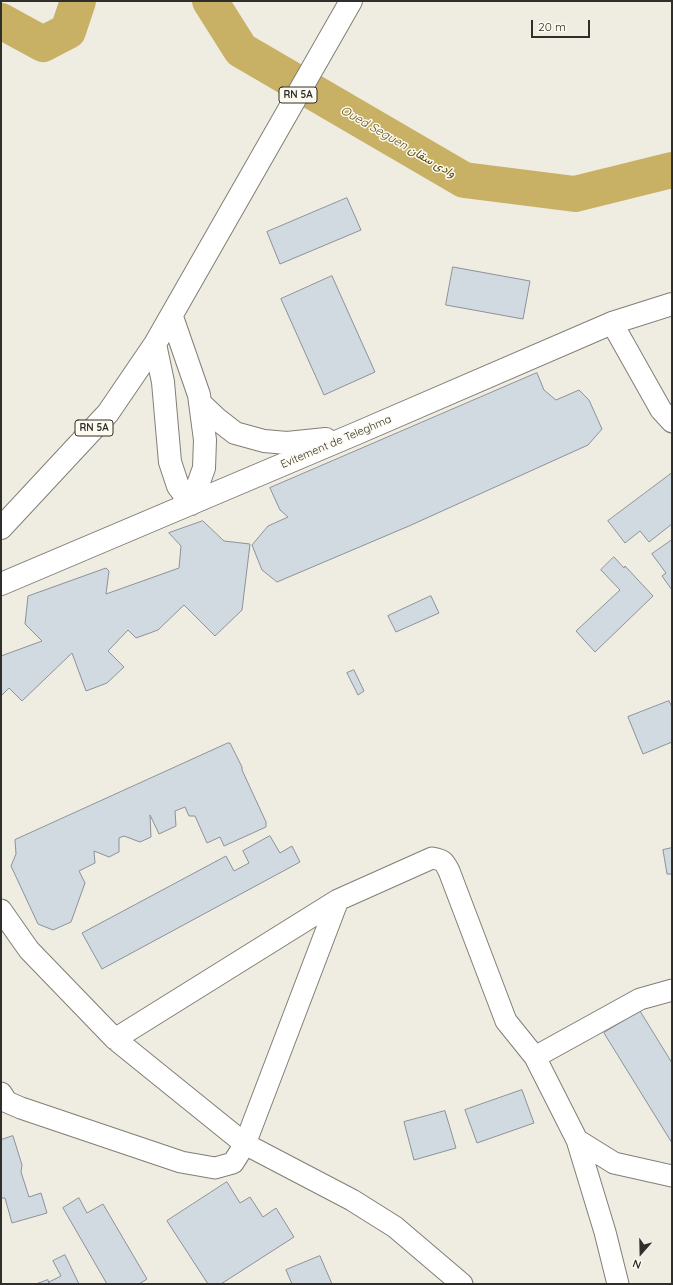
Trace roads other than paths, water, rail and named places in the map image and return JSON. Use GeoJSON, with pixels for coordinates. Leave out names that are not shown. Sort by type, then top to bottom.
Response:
{"type":"FeatureCollection","features":[{"type":"Feature","properties":{"kind":"main road","name":"RN 5A"},"geometry":{"type":"LineString","coordinates":[[1,528],[108,413],[155,344],[172,317],[324,50],[350,1]]}},
{"type":"Feature","properties":{"kind":"main road","name":"Evitement de Teleghma"},"geometry":{"type":"LineString","coordinates":[[1,584],[612,323],[672,304]]}},
{"type":"Feature","properties":{"kind":"main road"},"geometry":{"type":"LineString","coordinates":[[172,317],[199,395],[205,440],[204,468],[191,504]]}},
{"type":"Feature","properties":{"kind":"main road"},"geometry":{"type":"LineString","coordinates":[[155,344],[163,382],[170,462],[178,486],[191,504]]}},
{"type":"Feature","properties":{"kind":"main road"},"geometry":{"type":"LineString","coordinates":[[200,403],[217,419],[235,432],[264,441],[287,443],[355,434]]}},
{"type":"Feature","properties":{"kind":"street"},"geometry":{"type":"LineString","coordinates":[[612,323],[661,410],[672,422]]}},
{"type":"Feature","properties":{"kind":"street"},"geometry":{"type":"LineString","coordinates":[[115,1039],[338,900],[432,858],[440,859],[445,862],[506,1021],[535,1058],[577,1140],[605,1232],[618,1284]]}},
{"type":"Feature","properties":{"kind":"street"},"geometry":{"type":"LineString","coordinates":[[1,1093],[6,1102],[21,1108],[181,1162],[215,1168],[233,1163],[244,1144],[338,900]]}},
{"type":"Feature","properties":{"kind":"street"},"geometry":{"type":"LineString","coordinates":[[1,910],[29,950],[115,1039],[244,1144],[352,1200],[395,1227],[462,1284]]}},
{"type":"Feature","properties":{"kind":"street"},"geometry":{"type":"LineString","coordinates":[[535,1058],[634,1002],[672,990]]}},
{"type":"Feature","properties":{"kind":"street"},"geometry":{"type":"LineString","coordinates":[[577,1140],[614,1163],[672,1176]]}},
{"type":"Feature","properties":{"kind":"waterway","name":"Oued Seguen وادى سقان"},"geometry":{"type":"LineString","coordinates":[[1,21],[43,44],[68,31],[78,1]]}},
{"type":"Feature","properties":{"kind":"waterway","name":"Oued Seguen وادى سقان"},"geometry":{"type":"LineString","coordinates":[[210,1],[241,50],[464,180],[575,194],[672,170]]}}]}
